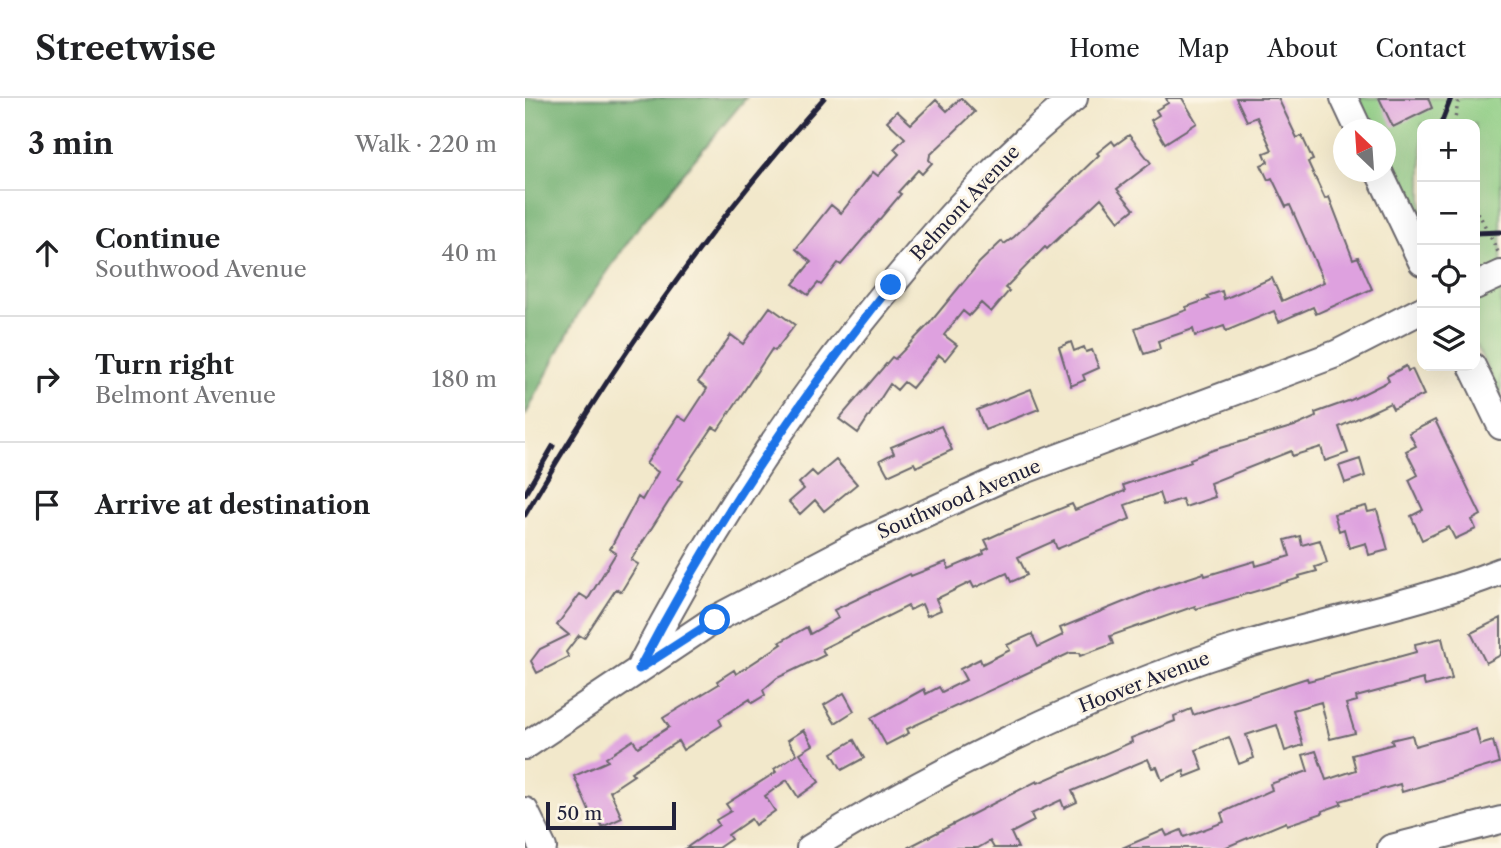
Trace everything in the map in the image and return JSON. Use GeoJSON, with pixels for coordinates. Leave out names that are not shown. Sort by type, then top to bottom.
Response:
{"type":"FeatureCollection","features":[{"type":"Feature","properties":{"kind":"street","name":"Belmont Avenue"},"geometry":{"type":"LineString","coordinates":[[639,669],[717,527],[822,372],[891,285],[962,204],[1025,139],[1074,98]]}},
{"type":"Feature","properties":{"kind":"street"},"geometry":{"type":"LineString","coordinates":[[1344,98],[1354,119]]}},
{"type":"Feature","properties":{"kind":"street"},"geometry":{"type":"LineString","coordinates":[[1384,182],[1417,252]]}},
{"type":"Feature","properties":{"kind":"street"},"geometry":{"type":"LineString","coordinates":[[1480,284],[1501,274]]}},
{"type":"Feature","properties":{"kind":"street","name":"Southwood Avenue"},"geometry":{"type":"LineString","coordinates":[[525,746],[639,669],[759,594],[910,519],[1003,478],[1336,354],[1417,313]]}},
{"type":"Feature","properties":{"kind":"street"},"geometry":{"type":"LineString","coordinates":[[1474,371],[1501,426]]}},
{"type":"Feature","properties":{"kind":"street","name":"Hoover Avenue"},"geometry":{"type":"LineString","coordinates":[[810,848],[962,761],[1111,693],[1236,648],[1422,597],[1501,571]]}},
{"type":"Feature","properties":{"kind":"street"},"geometry":{"type":"LineString","coordinates":[[525,811],[543,848]]}},
{"type":"Feature","properties":{"kind":"street"},"geometry":{"type":"LineString","coordinates":[[1391,848],[1501,820]]}},
{"type":"Feature","properties":{"kind":"path"},"geometry":{"type":"LineString","coordinates":[[1455,119],[1459,98]]}},
{"type":"Feature","properties":{"kind":"path"},"geometry":{"type":"LineString","coordinates":[[1480,216],[1501,260]]}},
{"type":"Feature","properties":{"kind":"green space"},"geometry":{"type":"Polygon","coordinates":[[[525,98],[746,98],[639,226],[577,316],[525,416],[525,98]]]}},
{"type":"Feature","properties":{"kind":"green space"},"geometry":{"type":"Polygon","coordinates":[[[1358,98],[1501,98],[1501,396],[1480,353],[1480,119],[1417,119],[1417,223],[1396,178],[1396,119],[1368,119],[1358,98]]]}},
{"type":"Feature","properties":{"kind":"building"},"geometry":{"type":"Polygon","coordinates":[[[961,98],[975,112],[930,155],[929,160],[932,163],[922,174],[918,170],[898,192],[901,194],[841,265],[838,263],[821,285],[818,283],[808,295],[793,284],[811,262],[796,249],[831,205],[841,213],[873,172],[878,176],[899,154],[894,149],[905,138],[887,121],[897,111],[911,124],[936,100],[947,111],[961,98]]]}},
{"type":"Feature","properties":{"kind":"building"},"geometry":{"type":"Polygon","coordinates":[[[1166,98],[1182,98],[1197,123],[1165,143],[1151,120],[1159,115],[1156,110],[1168,103],[1166,98]]]}},
{"type":"Feature","properties":{"kind":"building"},"geometry":{"type":"Polygon","coordinates":[[[1236,98],[1278,98],[1297,138],[1302,136],[1313,160],[1308,162],[1325,199],[1329,197],[1353,259],[1358,257],[1372,289],[1316,314],[1313,307],[1279,322],[1274,311],[1226,331],[1224,326],[1195,336],[1193,329],[1158,341],[1160,349],[1144,354],[1135,328],[1187,310],[1186,307],[1209,299],[1207,296],[1222,291],[1224,299],[1272,278],[1282,301],[1324,282],[1290,205],[1286,207],[1272,178],[1268,180],[1261,165],[1268,162],[1264,153],[1272,150],[1257,117],[1247,121],[1236,98]]]}},
{"type":"Feature","properties":{"kind":"building"},"geometry":{"type":"Polygon","coordinates":[[[1379,98],[1428,98],[1432,108],[1396,126],[1396,119],[1389,119],[1379,98]]]}},
{"type":"Feature","properties":{"kind":"building"},"geometry":{"type":"Polygon","coordinates":[[[1129,135],[1151,163],[1117,189],[1134,209],[1119,221],[1101,198],[1047,249],[1045,247],[1005,288],[1009,291],[991,312],[981,303],[969,316],[963,311],[944,335],[957,345],[945,360],[939,355],[912,388],[904,382],[897,390],[890,384],[858,433],[839,419],[892,357],[895,359],[929,324],[979,263],[1002,241],[1004,244],[1014,237],[1099,155],[1097,153],[1112,141],[1115,145],[1129,135]]]}},
{"type":"Feature","properties":{"kind":"building"},"geometry":{"type":"Polygon","coordinates":[[[770,307],[795,325],[775,351],[772,349],[718,430],[713,427],[678,479],[682,481],[631,560],[638,564],[621,592],[616,589],[584,638],[579,635],[566,652],[569,657],[537,673],[531,661],[540,649],[569,635],[557,625],[580,594],[588,599],[616,553],[610,549],[638,497],[642,500],[658,472],[646,464],[678,416],[686,421],[707,389],[698,382],[731,335],[743,344],[770,307]]]}},
{"type":"Feature","properties":{"kind":"building"},"geometry":{"type":"Polygon","coordinates":[[[1071,342],[1074,351],[1084,347],[1086,352],[1092,350],[1099,368],[1083,375],[1085,380],[1071,386],[1059,347],[1071,342]]]}},
{"type":"Feature","properties":{"kind":"building"},"geometry":{"type":"Polygon","coordinates":[[[1406,366],[1408,371],[1412,369],[1424,395],[1393,409],[1390,403],[1339,427],[1348,453],[1325,461],[1321,447],[1292,456],[1291,451],[1210,483],[1215,497],[1185,507],[1182,499],[1163,505],[1159,493],[1125,505],[1130,519],[1057,549],[1054,541],[1018,557],[1027,575],[1011,582],[1007,573],[974,588],[971,582],[936,599],[941,610],[927,616],[922,604],[910,610],[908,606],[822,649],[825,655],[777,678],[763,690],[765,695],[752,703],[750,699],[719,719],[722,725],[683,750],[678,741],[631,772],[634,775],[610,791],[622,818],[602,827],[595,811],[590,813],[574,776],[608,761],[606,758],[633,740],[638,747],[669,727],[663,718],[719,684],[717,681],[734,670],[736,674],[782,644],[780,642],[807,627],[810,634],[838,618],[834,610],[910,574],[911,576],[946,562],[949,569],[984,554],[983,551],[989,548],[985,540],[1072,504],[1075,510],[1125,491],[1123,485],[1191,462],[1190,459],[1213,450],[1298,425],[1316,417],[1315,413],[1351,400],[1389,381],[1387,376],[1406,366]]]}},
{"type":"Feature","properties":{"kind":"building"},"geometry":{"type":"Polygon","coordinates":[[[1031,389],[1039,409],[985,430],[977,410],[1031,389]]]}},
{"type":"Feature","properties":{"kind":"building"},"geometry":{"type":"Polygon","coordinates":[[[1435,420],[1481,515],[1472,520],[1476,529],[1455,539],[1449,527],[1422,540],[1411,516],[1423,510],[1409,480],[1418,475],[1406,451],[1416,446],[1409,433],[1435,420]]]}},
{"type":"Feature","properties":{"kind":"building"},"geometry":{"type":"Polygon","coordinates":[[[941,426],[952,450],[916,467],[914,463],[888,475],[880,460],[894,453],[891,447],[941,426]]]}},
{"type":"Feature","properties":{"kind":"building"},"geometry":{"type":"Polygon","coordinates":[[[1360,459],[1365,476],[1345,483],[1339,466],[1360,459]]]}},
{"type":"Feature","properties":{"kind":"building"},"geometry":{"type":"Polygon","coordinates":[[[836,460],[857,484],[824,511],[815,500],[800,514],[789,502],[804,489],[799,483],[812,471],[817,476],[836,460]]]}},
{"type":"Feature","properties":{"kind":"building"},"geometry":{"type":"Polygon","coordinates":[[[1366,506],[1368,512],[1377,510],[1388,550],[1369,555],[1366,543],[1349,548],[1344,529],[1339,531],[1334,514],[1366,506]]]}},
{"type":"Feature","properties":{"kind":"building"},"geometry":{"type":"Polygon","coordinates":[[[1300,536],[1302,545],[1320,540],[1327,563],[1315,567],[1317,571],[1196,609],[1195,606],[1110,636],[1113,644],[1080,656],[1079,653],[1070,653],[907,729],[909,733],[886,745],[871,718],[924,689],[926,694],[939,687],[942,692],[966,680],[960,669],[980,659],[982,664],[1010,650],[1007,645],[1032,634],[1038,647],[1063,635],[1060,628],[1158,588],[1204,573],[1205,576],[1255,561],[1256,566],[1290,556],[1285,540],[1300,536]]]}},
{"type":"Feature","properties":{"kind":"building"},"geometry":{"type":"Polygon","coordinates":[[[1501,618],[1501,655],[1486,663],[1471,633],[1501,618]]]}},
{"type":"Feature","properties":{"kind":"building"},"geometry":{"type":"Polygon","coordinates":[[[1442,638],[1452,679],[1425,686],[1423,679],[1356,697],[1357,701],[1346,704],[1355,733],[1330,739],[1321,702],[1293,710],[1303,745],[1285,751],[1277,725],[1246,735],[1254,758],[1239,764],[1229,737],[1196,750],[1203,770],[1185,777],[1184,771],[1162,780],[1157,767],[1152,768],[1148,759],[1072,791],[1077,802],[1064,808],[1061,800],[1031,814],[1034,821],[1011,833],[1018,848],[994,848],[990,841],[978,848],[907,848],[1037,781],[1038,783],[1132,742],[1131,738],[1175,721],[1174,716],[1191,709],[1193,715],[1307,678],[1308,681],[1416,652],[1415,644],[1442,638]]]}},
{"type":"Feature","properties":{"kind":"building"},"geometry":{"type":"Polygon","coordinates":[[[844,693],[854,711],[835,723],[824,705],[844,693]]]}},
{"type":"Feature","properties":{"kind":"building"},"geometry":{"type":"Polygon","coordinates":[[[1476,729],[1480,745],[1493,741],[1499,763],[1402,792],[1400,784],[1340,801],[1342,804],[1322,811],[1323,813],[1287,825],[1286,822],[1224,848],[1122,848],[1164,830],[1167,836],[1181,830],[1184,837],[1224,822],[1221,813],[1272,790],[1270,784],[1308,771],[1303,755],[1316,751],[1326,780],[1356,770],[1352,755],[1393,744],[1391,740],[1412,735],[1415,746],[1476,729]]]}},
{"type":"Feature","properties":{"kind":"building"},"geometry":{"type":"Polygon","coordinates":[[[804,730],[813,745],[800,753],[819,782],[798,797],[787,780],[765,796],[775,811],[755,825],[751,819],[728,835],[731,839],[718,848],[686,848],[719,825],[716,820],[731,811],[726,804],[776,772],[774,769],[797,754],[788,740],[804,730]]]}},
{"type":"Feature","properties":{"kind":"building"},"geometry":{"type":"Polygon","coordinates":[[[854,740],[864,758],[842,770],[832,753],[854,740]]]}},
{"type":"Feature","properties":{"kind":"railway"},"geometry":{"type":"LineString","coordinates":[[525,515],[592,404],[701,247],[824,98]]}},
{"type":"Feature","properties":{"kind":"railway"},"geometry":{"type":"LineString","coordinates":[[1443,119],[1451,98]]}},
{"type":"Feature","properties":{"kind":"railway"},"geometry":{"type":"LineString","coordinates":[[1480,233],[1501,232]]}},
{"type":"Feature","properties":{"kind":"railway"},"geometry":{"type":"LineString","coordinates":[[525,494],[553,446]]}},
{"type":"Feature","properties":{"kind":"route"},"geometry":{"type":"LineString","coordinates":[[715,620],[639,669],[689,573],[747,481],[815,382],[891,285]]}}]}
